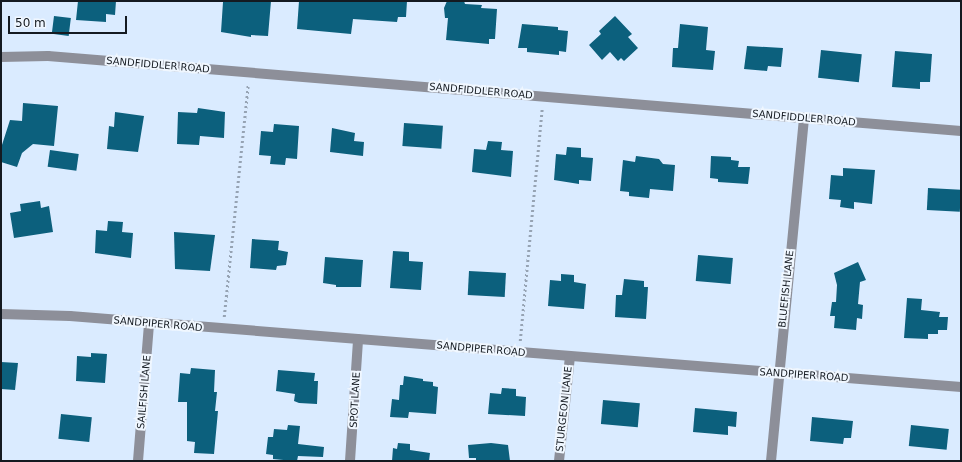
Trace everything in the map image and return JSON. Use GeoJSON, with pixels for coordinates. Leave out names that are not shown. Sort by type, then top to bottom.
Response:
{"type":"FeatureCollection","features":[{"type":"Feature","properties":{"kind":"street","name":"SANDFIDDLER ROAD"},"geometry":{"type":"LineString","coordinates":[[1,57],[48,56],[961,131]]}},
{"type":"Feature","properties":{"kind":"street","name":"BLUEFISH LANE"},"geometry":{"type":"LineString","coordinates":[[771,461],[778,373],[804,118]]}},
{"type":"Feature","properties":{"kind":"street","name":"SANDPIPER ROAD"},"geometry":{"type":"LineString","coordinates":[[1,314],[150,323],[961,387]]}},
{"type":"Feature","properties":{"kind":"street","name":"SAILFISH LANE"},"geometry":{"type":"LineString","coordinates":[[138,461],[150,323]]}},
{"type":"Feature","properties":{"kind":"street","name":"SPOT LANE"},"geometry":{"type":"LineString","coordinates":[[350,461],[358,339]]}},
{"type":"Feature","properties":{"kind":"street","name":"STURGEON LANE"},"geometry":{"type":"LineString","coordinates":[[559,461],[570,357]]}},
{"type":"Feature","properties":{"kind":"path"},"geometry":{"type":"LineString","coordinates":[[223,329],[249,72]]}},
{"type":"Feature","properties":{"kind":"path"},"geometry":{"type":"LineString","coordinates":[[519,352],[543,96]]}},
{"type":"Feature","properties":{"kind":"building"},"geometry":{"type":"Polygon","coordinates":[[[78,1],[116,1],[115,15],[106,14],[106,22],[76,20],[78,1]]]}},
{"type":"Feature","properties":{"kind":"building"},"geometry":{"type":"Polygon","coordinates":[[[271,1],[268,36],[251,35],[251,37],[221,32],[223,2],[271,1]]]}},
{"type":"Feature","properties":{"kind":"building"},"geometry":{"type":"Polygon","coordinates":[[[299,1],[407,1],[406,17],[398,17],[397,22],[353,19],[351,34],[297,29],[299,1]]]}},
{"type":"Feature","properties":{"kind":"building"},"geometry":{"type":"Polygon","coordinates":[[[447,1],[464,1],[465,4],[482,5],[481,8],[497,9],[495,39],[489,39],[489,44],[446,40],[448,18],[445,18],[444,8],[447,1]]]}},
{"type":"Feature","properties":{"kind":"building"},"geometry":{"type":"Polygon","coordinates":[[[54,16],[71,18],[69,36],[52,34],[54,16]]]}},
{"type":"Feature","properties":{"kind":"building"},"geometry":{"type":"Polygon","coordinates":[[[615,16],[632,34],[628,37],[638,48],[624,61],[621,58],[618,61],[610,52],[602,60],[589,45],[601,34],[599,31],[615,16]]]}},
{"type":"Feature","properties":{"kind":"building"},"geometry":{"type":"Polygon","coordinates":[[[522,24],[558,27],[558,30],[568,31],[566,52],[559,51],[559,55],[527,52],[527,48],[518,48],[522,24]]]}},
{"type":"Feature","properties":{"kind":"building"},"geometry":{"type":"Polygon","coordinates":[[[680,24],[708,27],[706,50],[715,51],[713,70],[672,67],[673,48],[678,48],[680,24]]]}},
{"type":"Feature","properties":{"kind":"building"},"geometry":{"type":"Polygon","coordinates":[[[747,46],[783,48],[781,67],[768,66],[767,71],[744,69],[747,46]]]}},
{"type":"Feature","properties":{"kind":"building"},"geometry":{"type":"Polygon","coordinates":[[[821,50],[862,54],[859,82],[818,78],[821,50]]]}},
{"type":"Feature","properties":{"kind":"building"},"geometry":{"type":"Polygon","coordinates":[[[895,51],[932,54],[930,82],[920,82],[920,89],[892,87],[895,51]]]}},
{"type":"Feature","properties":{"kind":"building"},"geometry":{"type":"Polygon","coordinates":[[[23,103],[58,106],[54,146],[33,144],[22,153],[17,167],[1,162],[1,148],[10,120],[22,121],[23,103]]]}},
{"type":"Feature","properties":{"kind":"building"},"geometry":{"type":"Polygon","coordinates":[[[198,108],[225,112],[224,138],[200,136],[199,145],[177,144],[178,112],[197,113],[198,108]]]}},
{"type":"Feature","properties":{"kind":"building"},"geometry":{"type":"Polygon","coordinates":[[[115,112],[144,116],[138,152],[107,149],[109,126],[114,127],[115,112]]]}},
{"type":"Feature","properties":{"kind":"building"},"geometry":{"type":"Polygon","coordinates":[[[404,123],[443,126],[441,149],[402,146],[404,123]]]}},
{"type":"Feature","properties":{"kind":"building"},"geometry":{"type":"Polygon","coordinates":[[[274,124],[299,126],[297,159],[286,158],[285,165],[270,164],[271,156],[259,155],[261,131],[273,132],[274,124]]]}},
{"type":"Feature","properties":{"kind":"building"},"geometry":{"type":"Polygon","coordinates":[[[332,128],[355,133],[354,141],[364,142],[363,156],[330,152],[332,128]]]}},
{"type":"Feature","properties":{"kind":"building"},"geometry":{"type":"Polygon","coordinates":[[[488,141],[502,142],[501,150],[513,151],[511,177],[472,172],[474,149],[486,150],[488,141]]]}},
{"type":"Feature","properties":{"kind":"building"},"geometry":{"type":"Polygon","coordinates":[[[567,147],[581,148],[581,157],[593,158],[591,181],[579,180],[579,184],[554,180],[556,154],[566,155],[567,147]]]}},
{"type":"Feature","properties":{"kind":"building"},"geometry":{"type":"Polygon","coordinates":[[[50,150],[79,154],[76,171],[48,167],[50,150]]]}},
{"type":"Feature","properties":{"kind":"building"},"geometry":{"type":"Polygon","coordinates":[[[636,156],[659,159],[663,164],[675,165],[673,191],[650,189],[649,198],[629,196],[629,192],[620,191],[623,160],[635,162],[636,156]]]}},
{"type":"Feature","properties":{"kind":"building"},"geometry":{"type":"Polygon","coordinates":[[[711,156],[731,157],[731,160],[739,161],[738,167],[750,167],[748,184],[718,182],[718,179],[710,178],[711,156]]]}},
{"type":"Feature","properties":{"kind":"building"},"geometry":{"type":"Polygon","coordinates":[[[843,168],[875,170],[872,204],[854,202],[854,209],[840,207],[841,200],[829,199],[831,175],[843,176],[843,168]]]}},
{"type":"Feature","properties":{"kind":"building"},"geometry":{"type":"Polygon","coordinates":[[[928,188],[961,190],[960,212],[927,210],[928,188]]]}},
{"type":"Feature","properties":{"kind":"building"},"geometry":{"type":"Polygon","coordinates":[[[40,201],[41,208],[49,206],[53,232],[14,238],[10,213],[21,211],[20,204],[40,201]]]}},
{"type":"Feature","properties":{"kind":"building"},"geometry":{"type":"Polygon","coordinates":[[[108,221],[123,222],[122,232],[133,233],[131,258],[95,253],[96,230],[107,231],[108,221]]]}},
{"type":"Feature","properties":{"kind":"building"},"geometry":{"type":"Polygon","coordinates":[[[174,232],[215,235],[210,271],[175,269],[174,232]]]}},
{"type":"Feature","properties":{"kind":"building"},"geometry":{"type":"Polygon","coordinates":[[[252,239],[279,241],[278,250],[288,252],[286,265],[277,266],[276,270],[250,268],[252,239]]]}},
{"type":"Feature","properties":{"kind":"building"},"geometry":{"type":"Polygon","coordinates":[[[393,251],[409,252],[409,261],[423,262],[421,290],[390,288],[393,251]]]}},
{"type":"Feature","properties":{"kind":"building"},"geometry":{"type":"Polygon","coordinates":[[[698,255],[733,258],[731,284],[696,281],[698,255]]]}},
{"type":"Feature","properties":{"kind":"building"},"geometry":{"type":"Polygon","coordinates":[[[325,257],[363,260],[361,287],[336,287],[336,285],[323,283],[325,257]]]}},
{"type":"Feature","properties":{"kind":"building"},"geometry":{"type":"Polygon","coordinates":[[[858,262],[866,280],[860,282],[858,304],[863,305],[862,319],[857,318],[856,330],[834,328],[835,316],[830,316],[832,302],[836,302],[837,285],[834,273],[858,262]]]}},
{"type":"Feature","properties":{"kind":"building"},"geometry":{"type":"Polygon","coordinates":[[[469,271],[506,273],[505,297],[468,295],[469,271]]]}},
{"type":"Feature","properties":{"kind":"building"},"geometry":{"type":"Polygon","coordinates":[[[561,274],[574,275],[574,282],[586,284],[584,309],[548,306],[550,280],[561,281],[561,274]]]}},
{"type":"Feature","properties":{"kind":"building"},"geometry":{"type":"Polygon","coordinates":[[[624,279],[644,281],[644,287],[648,287],[646,319],[615,317],[616,295],[622,295],[624,279]]]}},
{"type":"Feature","properties":{"kind":"building"},"geometry":{"type":"Polygon","coordinates":[[[907,298],[922,299],[921,310],[940,312],[939,317],[948,317],[947,330],[938,330],[938,334],[928,334],[928,339],[904,338],[907,298]]]}},
{"type":"Feature","properties":{"kind":"building"},"geometry":{"type":"Polygon","coordinates":[[[91,353],[107,354],[105,383],[76,381],[77,356],[91,357],[91,353]]]}},
{"type":"Feature","properties":{"kind":"building"},"geometry":{"type":"Polygon","coordinates":[[[1,362],[18,363],[15,390],[1,389],[1,362]]]}},
{"type":"Feature","properties":{"kind":"building"},"geometry":{"type":"Polygon","coordinates":[[[191,368],[215,370],[214,392],[217,392],[215,411],[218,411],[214,454],[194,453],[195,442],[187,441],[187,402],[178,402],[180,373],[190,374],[191,368]]]}},
{"type":"Feature","properties":{"kind":"building"},"geometry":{"type":"Polygon","coordinates":[[[278,370],[315,373],[314,381],[318,381],[317,404],[299,403],[294,401],[295,394],[276,391],[278,370]]]}},
{"type":"Feature","properties":{"kind":"building"},"geometry":{"type":"Polygon","coordinates":[[[404,376],[433,382],[433,386],[438,387],[436,414],[409,412],[408,418],[390,417],[392,399],[399,400],[400,385],[403,385],[404,376]]]}},
{"type":"Feature","properties":{"kind":"building"},"geometry":{"type":"Polygon","coordinates":[[[502,388],[516,389],[516,396],[526,397],[525,416],[488,414],[490,393],[501,394],[502,388]]]}},
{"type":"Feature","properties":{"kind":"building"},"geometry":{"type":"Polygon","coordinates":[[[603,400],[640,403],[638,427],[601,424],[603,400]]]}},
{"type":"Feature","properties":{"kind":"building"},"geometry":{"type":"Polygon","coordinates":[[[695,408],[737,412],[736,427],[728,426],[728,435],[693,432],[695,408]]]}},
{"type":"Feature","properties":{"kind":"building"},"geometry":{"type":"Polygon","coordinates":[[[61,414],[92,417],[89,442],[58,439],[61,414]]]}},
{"type":"Feature","properties":{"kind":"building"},"geometry":{"type":"Polygon","coordinates":[[[812,417],[853,421],[851,438],[844,438],[843,444],[810,441],[812,417]]]}},
{"type":"Feature","properties":{"kind":"building"},"geometry":{"type":"Polygon","coordinates":[[[288,425],[300,426],[298,444],[324,447],[323,457],[298,456],[297,461],[294,461],[273,459],[273,455],[266,454],[268,437],[273,437],[274,429],[287,430],[288,425]]]}},
{"type":"Feature","properties":{"kind":"building"},"geometry":{"type":"Polygon","coordinates":[[[911,425],[949,429],[947,450],[909,446],[911,425]]]}},
{"type":"Feature","properties":{"kind":"building"},"geometry":{"type":"Polygon","coordinates":[[[398,443],[410,444],[410,450],[430,453],[429,461],[392,461],[393,448],[397,449],[398,443]]]}},
{"type":"Feature","properties":{"kind":"building"},"geometry":{"type":"Polygon","coordinates":[[[491,443],[508,445],[510,461],[476,461],[476,458],[469,458],[468,445],[491,443]]]}}]}
